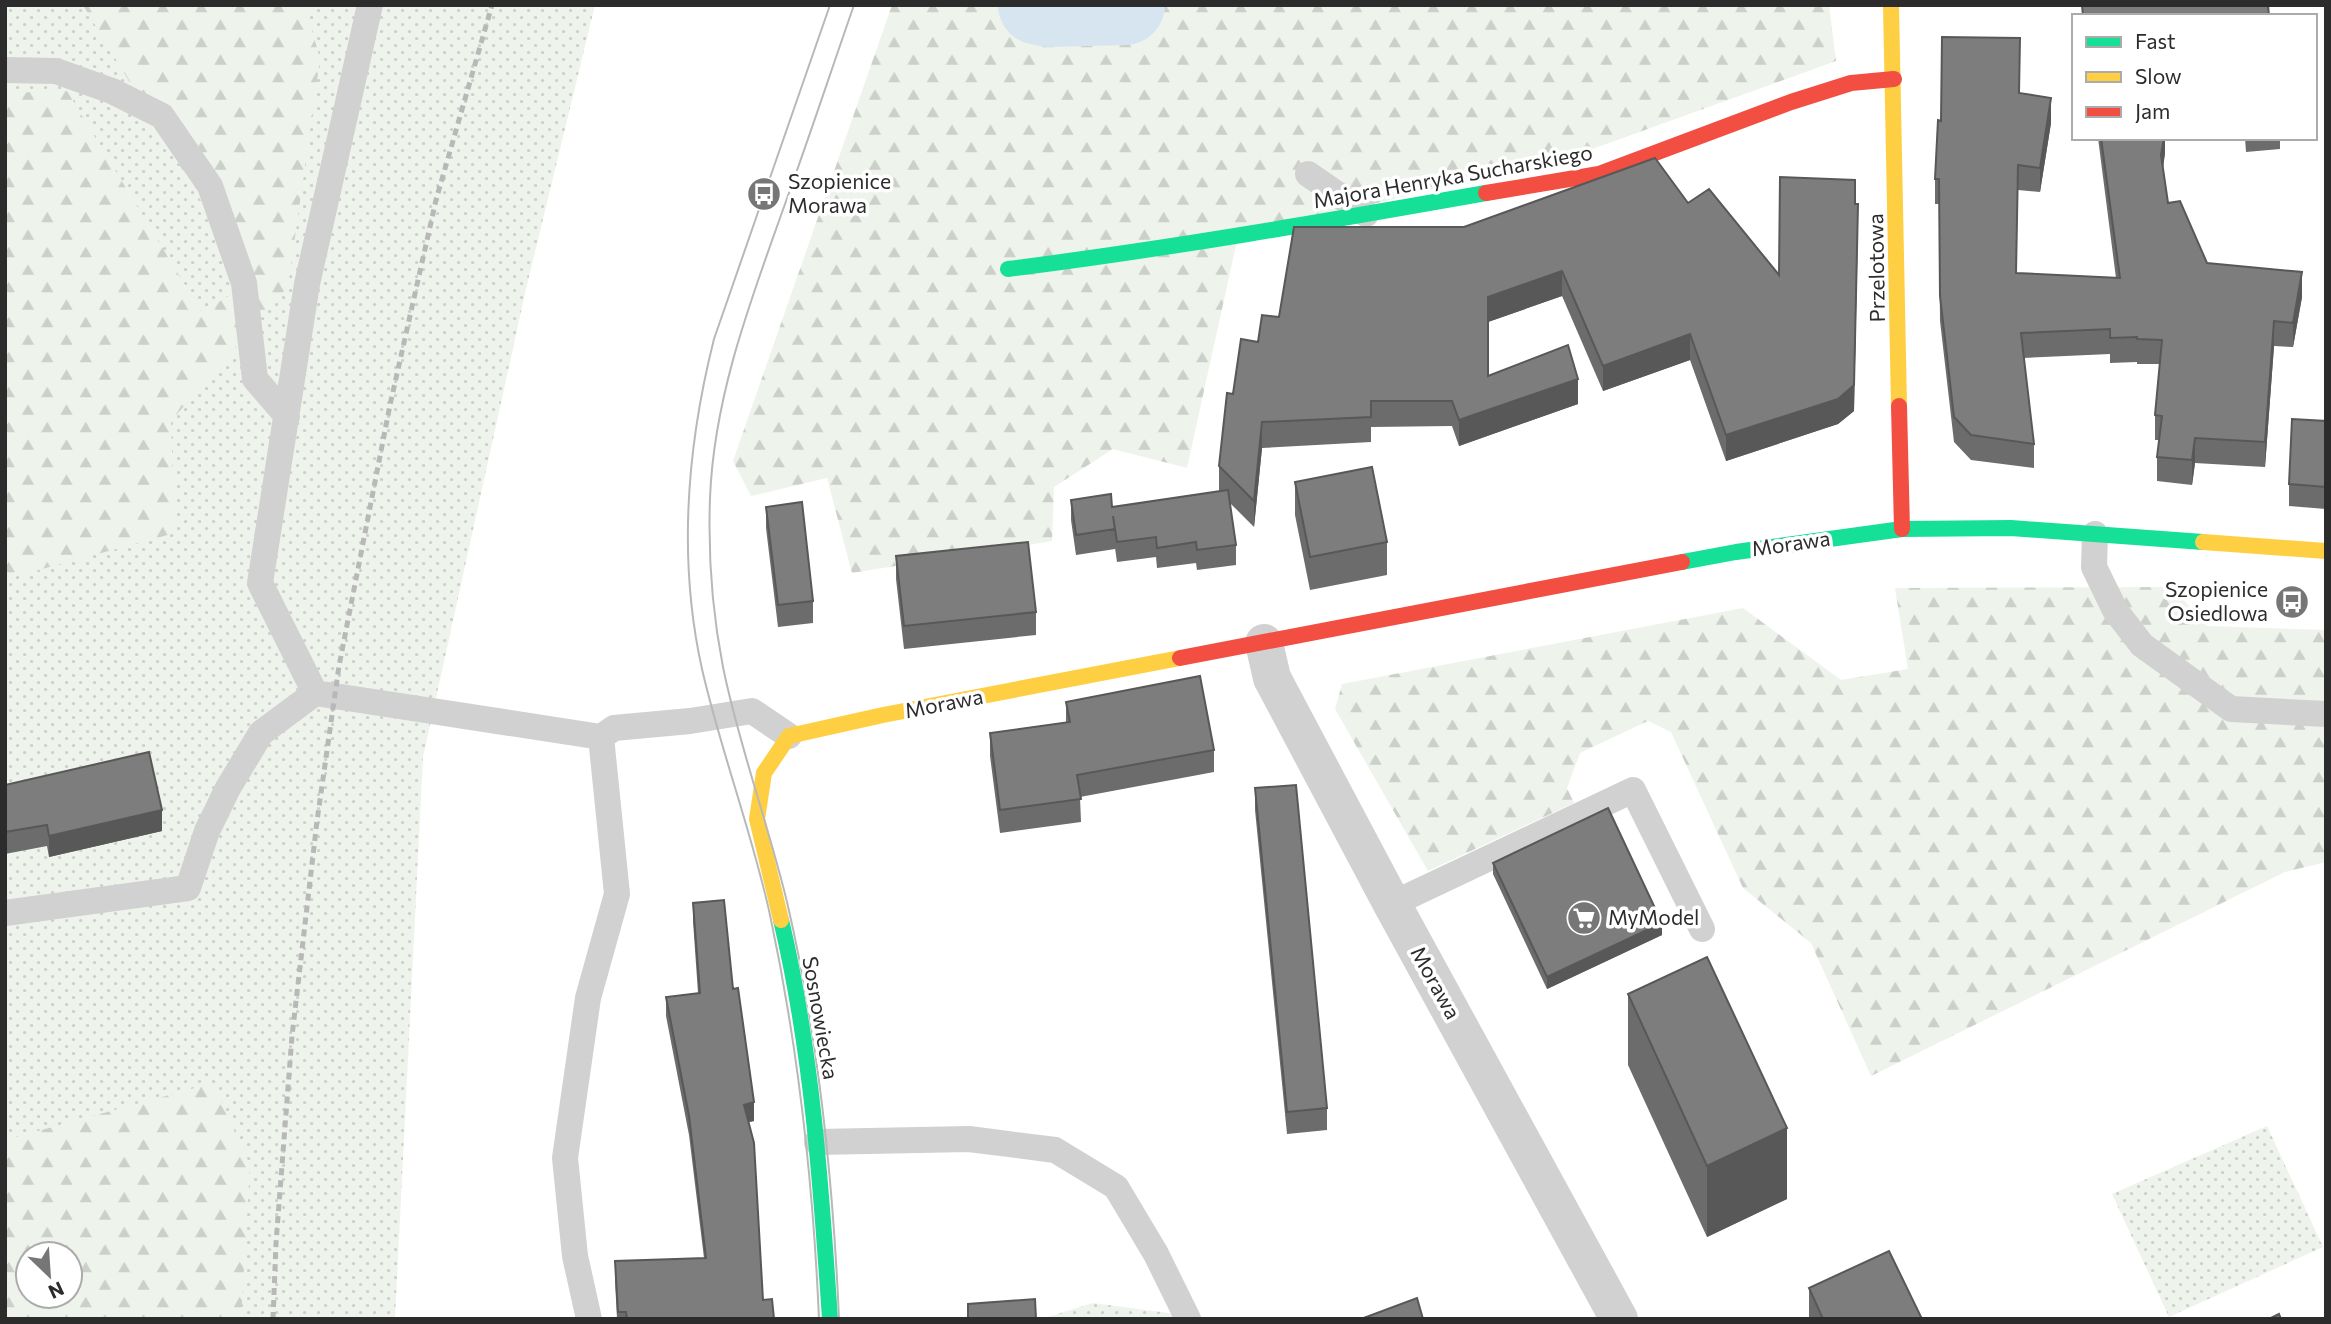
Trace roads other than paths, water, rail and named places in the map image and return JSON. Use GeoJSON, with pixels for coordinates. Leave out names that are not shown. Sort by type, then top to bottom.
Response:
{"type":"FeatureCollection","features":[{"type":"Feature","properties":{"kind":"street","name":"Przelotowa"},"geometry":{"type":"LineString","coordinates":[[1891,5],[1902,530]]}},
{"type":"Feature","properties":{"kind":"street","name":"Majora Henryka Sucharskiego"},"geometry":{"type":"LineString","coordinates":[[1008,268],[1105,257],[1599,174],[1791,102],[1851,83],[1894,79]]}},
{"type":"Feature","properties":{"kind":"street","name":"Morawa"},"geometry":{"type":"LineString","coordinates":[[789,736],[883,715],[1736,552],[1902,530],[2011,528],[2326,551]]}},
{"type":"Feature","properties":{"kind":"street","name":"Morawa"},"geometry":{"type":"LineString","coordinates":[[1264,643],[1272,678],[1619,1319]]}},
{"type":"Feature","properties":{"kind":"street","name":"Sosnowiecka"},"geometry":{"type":"LineString","coordinates":[[789,736],[764,773],[757,819],[798,1003],[817,1142],[830,1319]]}},
{"type":"Feature","properties":{"kind":"lane"},"geometry":{"type":"LineString","coordinates":[[316,693],[260,583],[307,284],[370,5]]}},
{"type":"Feature","properties":{"kind":"lane"},"geometry":{"type":"LineString","coordinates":[[5,71],[56,71],[112,91],[162,116],[210,186],[244,283],[255,379],[286,416]]}},
{"type":"Feature","properties":{"kind":"lane"},"geometry":{"type":"LineString","coordinates":[[1308,174],[1366,214]]}},
{"type":"Feature","properties":{"kind":"lane"},"geometry":{"type":"LineString","coordinates":[[2095,534],[2094,567],[2115,610],[2142,645],[2231,709],[2326,714]]}},
{"type":"Feature","properties":{"kind":"lane"},"geometry":{"type":"LineString","coordinates":[[5,913],[188,888],[207,831],[228,788],[261,733],[316,693],[601,737],[614,728],[690,721],[752,711],[789,736]]}},
{"type":"Feature","properties":{"kind":"lane"},"geometry":{"type":"LineString","coordinates":[[589,1319],[575,1256],[565,1158],[588,998],[617,894],[601,737]]}},
{"type":"Feature","properties":{"kind":"lane"},"geometry":{"type":"LineString","coordinates":[[1392,904],[1633,790],[1702,929]]}},
{"type":"Feature","properties":{"kind":"lane"},"geometry":{"type":"LineString","coordinates":[[817,1142],[969,1139],[1055,1150],[1116,1187],[1156,1254],[1188,1319]]}},
{"type":"Feature","properties":{"kind":"waterway"},"geometry":{"type":"LineString","coordinates":[[1038,5],[1125,5]]}},
{"type":"Feature","properties":{"kind":"tram line"},"geometry":{"type":"LineString","coordinates":[[819,1319],[809,1166],[789,1016],[763,884],[702,669],[690,587],[688,545],[697,421],[714,339],[830,5]]}},
{"type":"Feature","properties":{"kind":"tram line"},"geometry":{"type":"LineString","coordinates":[[839,1319],[823,1109],[808,1005],[787,902],[723,667],[710,561],[710,498],[719,422],[736,348],[854,5]]}},
{"type":"Feature","properties":{"kind":"railway"},"geometry":{"type":"LineString","coordinates":[[273,1319],[292,1036],[317,821],[339,666],[390,405],[436,200],[492,5]]}},
{"type":"Feature","properties":{"kind":"place","name":"Szopienice Morawa"},"geometry":{"type":"Point","coordinates":[764,194]}},
{"type":"Feature","properties":{"kind":"place","name":"Szopienice Osiedlowa"},"geometry":{"type":"Point","coordinates":[2292,602]}},
{"type":"Feature","properties":{"kind":"place","name":"MyModel"},"geometry":{"type":"Point","coordinates":[1584,918]}}]}
